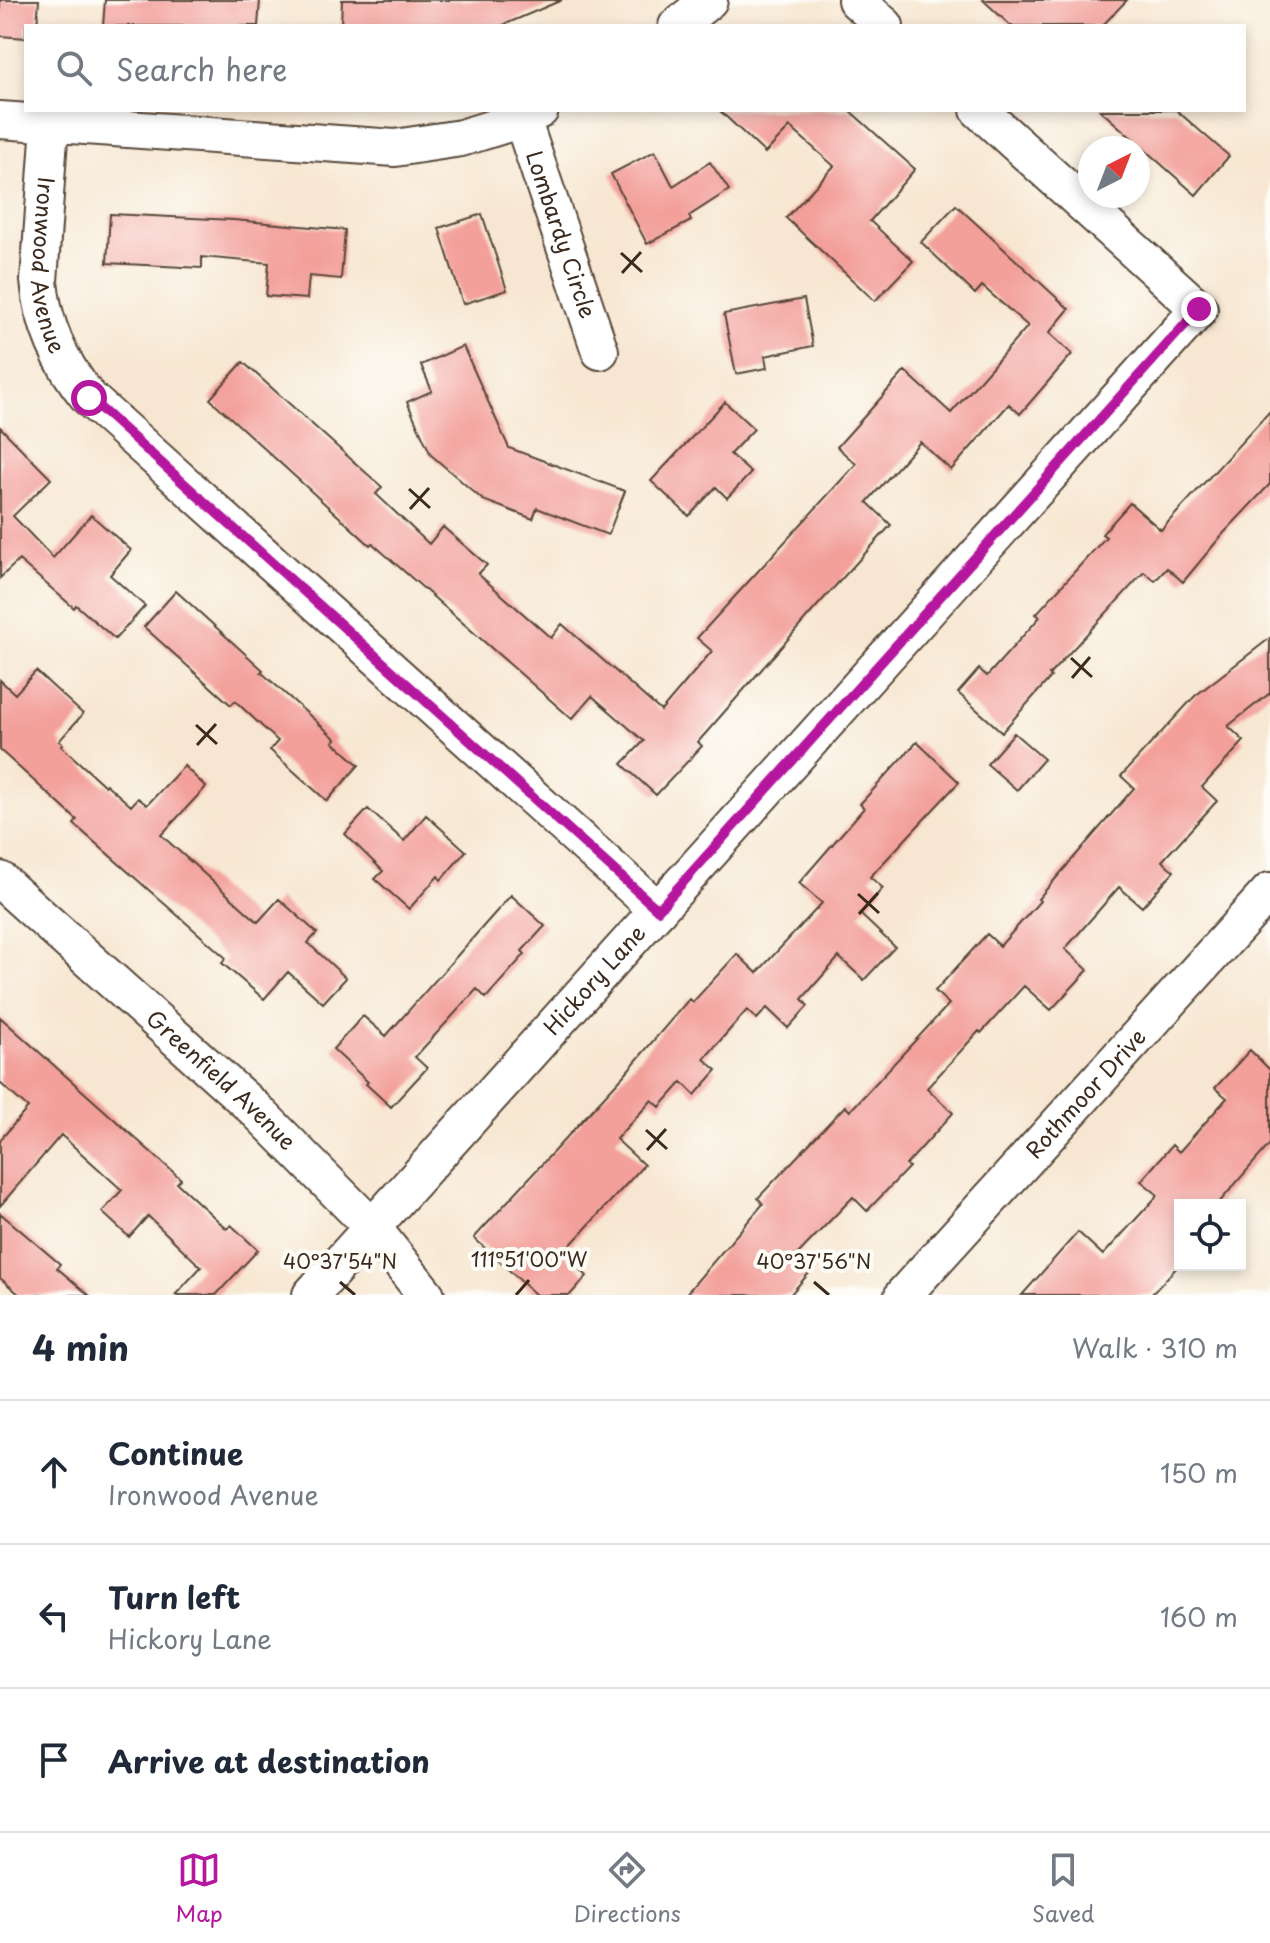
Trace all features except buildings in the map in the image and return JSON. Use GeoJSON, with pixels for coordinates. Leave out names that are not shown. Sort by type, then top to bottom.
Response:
{"type":"FeatureCollection","features":[{"type":"Feature","properties":{"kind":"street"},"geometry":{"type":"LineString","coordinates":[[679,24],[709,0]]}},
{"type":"Feature","properties":{"kind":"street"},"geometry":{"type":"LineString","coordinates":[[856,0],[883,24]]}},
{"type":"Feature","properties":{"kind":"street","name":"Hickory Lane"},"geometry":{"type":"LineString","coordinates":[[311,1295],[1199,309],[981,112]]}},
{"type":"Feature","properties":{"kind":"street"},"geometry":{"type":"LineString","coordinates":[[0,120],[395,148],[461,138],[531,115]]}},
{"type":"Feature","properties":{"kind":"street","name":"Lombardy Circle"},"geometry":{"type":"LineString","coordinates":[[531,115],[600,351]]}},
{"type":"Feature","properties":{"kind":"street","name":"Ironwood Avenue"},"geometry":{"type":"LineString","coordinates":[[50,124],[39,281],[41,302],[53,342],[75,381],[89,398],[658,910]]}},
{"type":"Feature","properties":{"kind":"street","name":"Greenfield Avenue"},"geometry":{"type":"LineString","coordinates":[[0,880],[256,1110],[372,1227],[426,1295]]}},
{"type":"Feature","properties":{"kind":"street","name":"Rothmoor Drive"},"geometry":{"type":"LineString","coordinates":[[903,1295],[1270,891]]}},
{"type":"Feature","properties":{"kind":"route"},"geometry":{"type":"LineString","coordinates":[[89,398],[658,910],[1199,309]]}}]}
